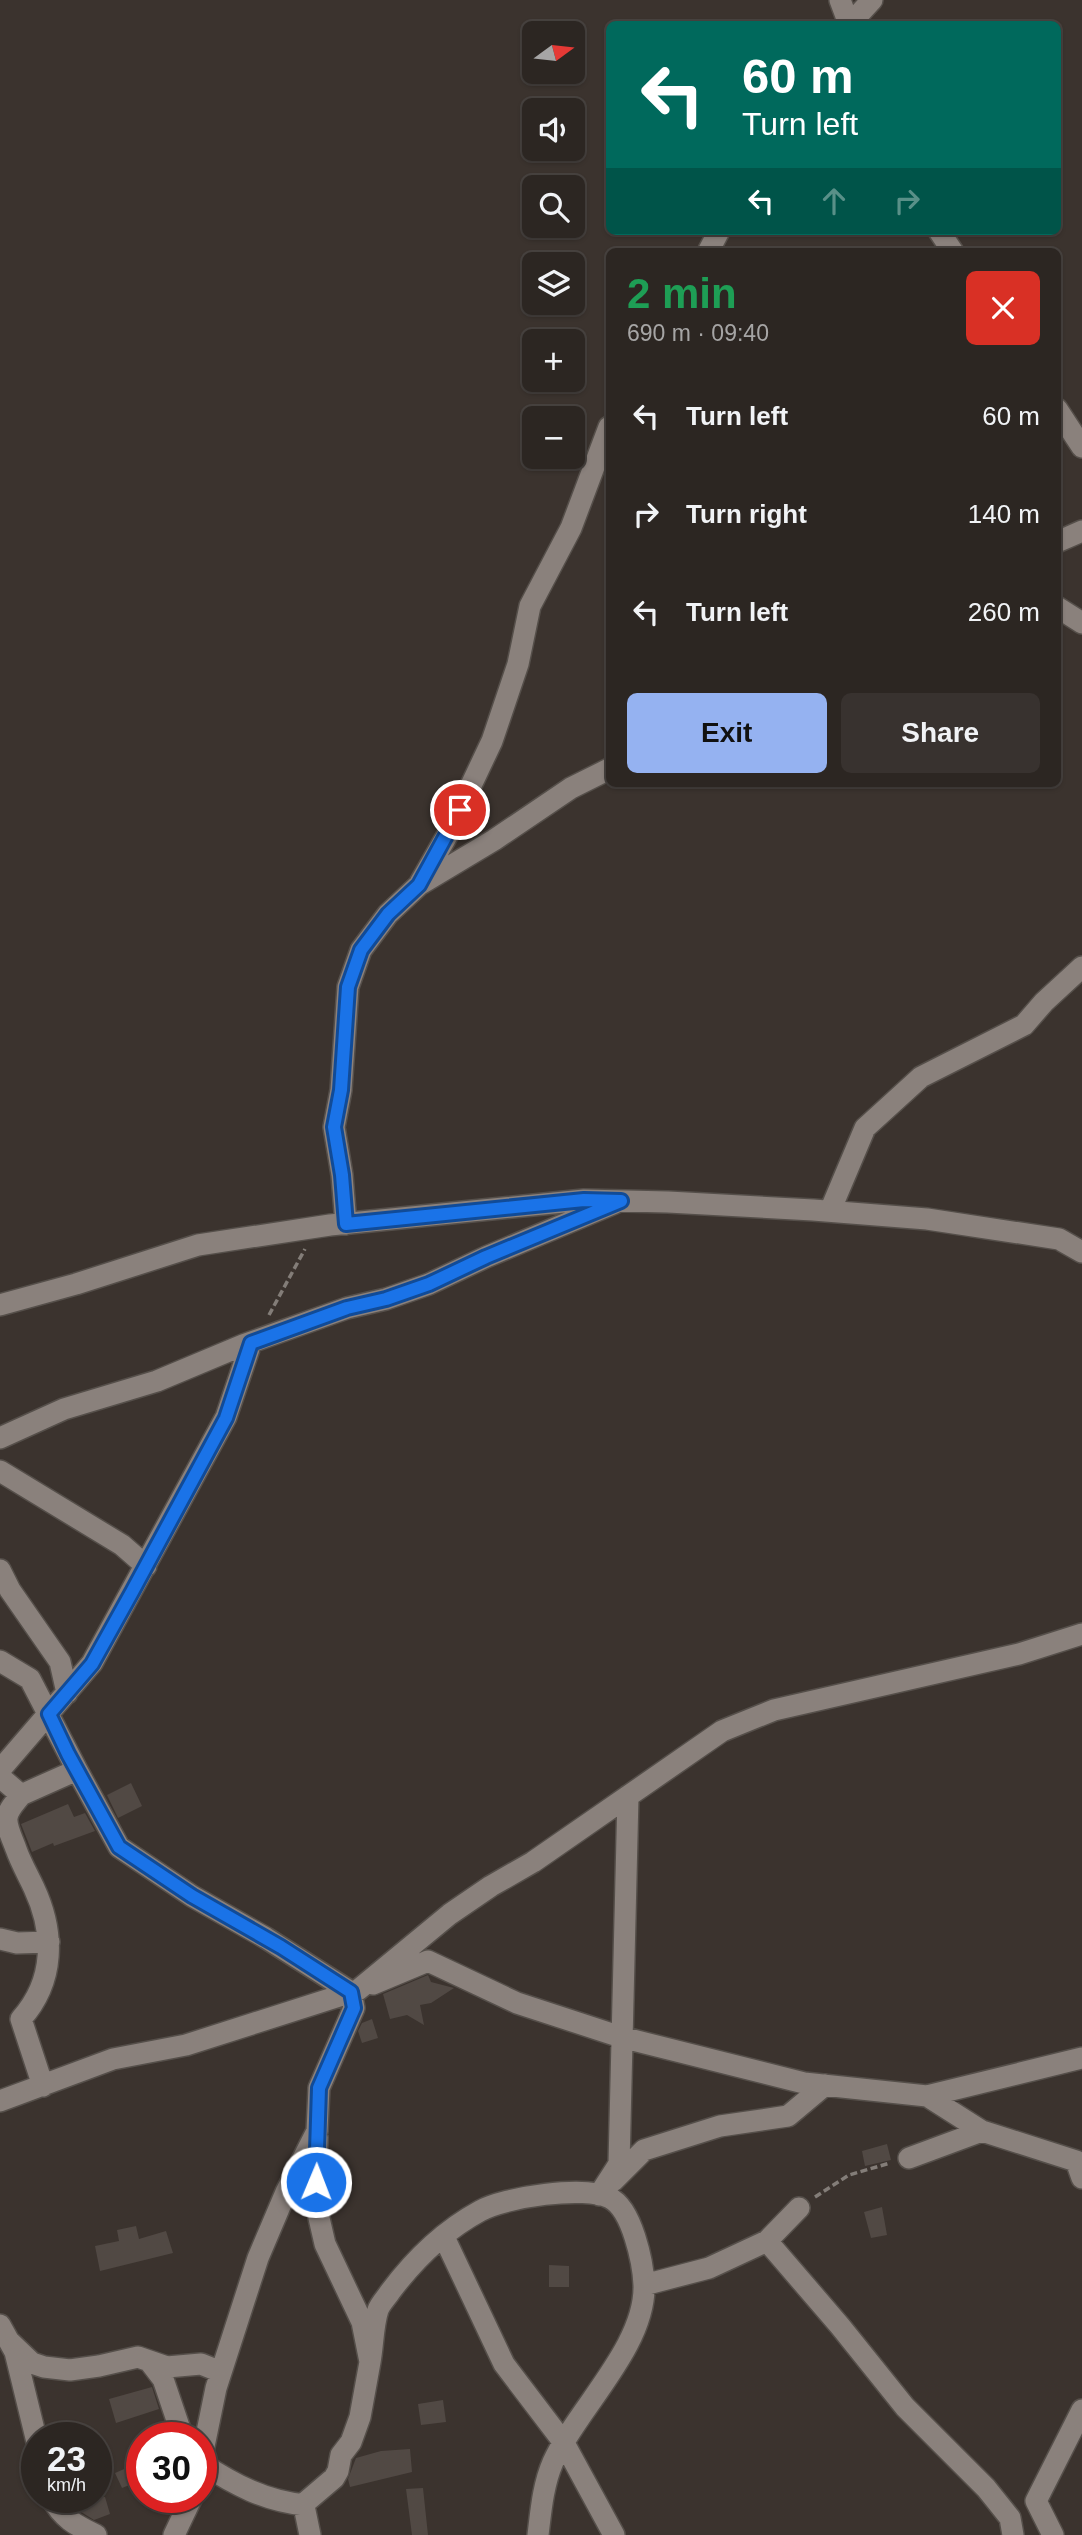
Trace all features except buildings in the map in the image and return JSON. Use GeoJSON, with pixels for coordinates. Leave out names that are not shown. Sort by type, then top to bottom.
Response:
{"type":"FeatureCollection","features":[{"type":"Feature","properties":{"kind":"street"},"geometry":{"type":"LineString","coordinates":[[840,0],[848,21]]}},
{"type":"Feature","properties":{"kind":"street"},"geometry":{"type":"LineString","coordinates":[[852,21],[872,0]]}},
{"type":"Feature","properties":{"kind":"street"},"geometry":{"type":"LineString","coordinates":[[1061,414],[1082,447]]}},
{"type":"Feature","properties":{"kind":"street"},"geometry":{"type":"LineString","coordinates":[[419,885],[460,810],[492,741],[518,664],[530,606],[571,528],[606,435]]}},
{"type":"Feature","properties":{"kind":"street"},"geometry":{"type":"LineString","coordinates":[[1061,540],[1082,530]]}},
{"type":"Feature","properties":{"kind":"street"},"geometry":{"type":"LineString","coordinates":[[1061,610],[1082,623]]}},
{"type":"Feature","properties":{"kind":"street"},"geometry":{"type":"LineString","coordinates":[[346,1224],[334,1127],[341,1090],[348,987],[361,950],[388,914],[419,885],[494,840],[571,788],[606,770]]}},
{"type":"Feature","properties":{"kind":"street"},"geometry":{"type":"LineString","coordinates":[[830,1211],[865,1128],[921,1077],[1024,1025],[1044,1002],[1082,967]]}},
{"type":"Feature","properties":{"kind":"street"},"geometry":{"type":"LineString","coordinates":[[0,1305],[198,1245],[346,1224],[584,1200],[830,1211],[928,1219],[1059,1240],[1082,1252]]}},
{"type":"Feature","properties":{"kind":"street"},"geometry":{"type":"LineString","coordinates":[[0,1438],[64,1409],[157,1381],[347,1308],[386,1299],[429,1284],[486,1257],[621,1201]]}},
{"type":"Feature","properties":{"kind":"street"},"geometry":{"type":"LineString","coordinates":[[0,1770],[92,1664],[226,1418],[258,1340]]}},
{"type":"Feature","properties":{"kind":"street"},"geometry":{"type":"LineString","coordinates":[[0,1471],[122,1545],[146,1566]]}},
{"type":"Feature","properties":{"kind":"street"},"geometry":{"type":"LineString","coordinates":[[0,1570],[10,1590],[60,1662],[67,1693]]}},
{"type":"Feature","properties":{"kind":"street"},"geometry":{"type":"LineString","coordinates":[[370,2362],[362,2322],[325,2244],[319,2218],[316,2182],[319,2088],[354,2008],[355,1991],[450,1914],[533,1862],[722,1731],[774,1710],[1019,1654],[1082,1634]]}},
{"type":"Feature","properties":{"kind":"street"},"geometry":{"type":"LineString","coordinates":[[0,1661],[30,1679],[119,1847],[192,1896],[355,1991]]}},
{"type":"Feature","properties":{"kind":"street"},"geometry":{"type":"LineString","coordinates":[[43,2085],[21,2019],[33,2006],[47,1976],[49,1942],[46,1919],[21,1864],[6,1820],[8,1812],[21,1795],[77,1770]]}},
{"type":"Feature","properties":{"kind":"street"},"geometry":{"type":"LineString","coordinates":[[0,1777],[21,1795]]}},
{"type":"Feature","properties":{"kind":"street"},"geometry":{"type":"LineString","coordinates":[[599,2195],[619,2164],[628,1796]]}},
{"type":"Feature","properties":{"kind":"street"},"geometry":{"type":"LineString","coordinates":[[0,1939],[49,1942]]}},
{"type":"Feature","properties":{"kind":"street"},"geometry":{"type":"LineString","coordinates":[[0,2101],[113,2059],[186,2045],[355,1991],[428,1961],[517,2003],[621,2037],[804,2083],[927,2096],[1082,2058]]}},
{"type":"Feature","properties":{"kind":"street"},"geometry":{"type":"LineString","coordinates":[[599,2195],[644,2150],[720,2126],[788,2116],[825,2085]]}},
{"type":"Feature","properties":{"kind":"street"},"geometry":{"type":"LineString","coordinates":[[927,2096],[982,2131],[1080,2166]]}},
{"type":"Feature","properties":{"kind":"street"},"geometry":{"type":"LineString","coordinates":[[209,2422],[220,2372],[258,2258],[286,2192],[317,2131]]}},
{"type":"Feature","properties":{"kind":"street"},"geometry":{"type":"LineString","coordinates":[[909,2158],[982,2131]]}},
{"type":"Feature","properties":{"kind":"street"},"geometry":{"type":"LineString","coordinates":[[305,2505],[334,2478],[341,2455],[351,2442],[360,2417],[378,2308],[410,2267],[444,2237],[481,2210],[509,2200],[589,2192],[611,2198],[623,2209],[639,2253],[644,2285],[642,2308],[625,2348],[553,2461],[544,2489],[538,2535]]}},
{"type":"Feature","properties":{"kind":"street"},"geometry":{"type":"LineString","coordinates":[[644,2285],[709,2268],[767,2241],[799,2208]]}},
{"type":"Feature","properties":{"kind":"street"},"geometry":{"type":"LineString","coordinates":[[444,2237],[504,2364],[565,2443],[614,2535]]}},
{"type":"Feature","properties":{"kind":"street"},"geometry":{"type":"LineString","coordinates":[[767,2241],[905,2407],[986,2488],[1010,2518],[1013,2535]]}},
{"type":"Feature","properties":{"kind":"street"},"geometry":{"type":"LineString","coordinates":[[5,2333],[32,2363],[44,2367],[70,2370],[138,2357],[167,2367],[201,2364],[220,2372]]}},
{"type":"Feature","properties":{"kind":"street"},"geometry":{"type":"LineString","coordinates":[[5,2333],[22,2377],[32,2422]]}},
{"type":"Feature","properties":{"kind":"street"},"geometry":{"type":"LineString","coordinates":[[150,2362],[163,2379],[178,2422]]}},
{"type":"Feature","properties":{"kind":"street"},"geometry":{"type":"LineString","coordinates":[[1053,2535],[1036,2501],[1082,2410]]}},
{"type":"Feature","properties":{"kind":"street"},"geometry":{"type":"LineString","coordinates":[[217,2473],[260,2496],[305,2505]]}},
{"type":"Feature","properties":{"kind":"street"},"geometry":{"type":"LineString","coordinates":[[305,2505],[310,2535]]}},
{"type":"Feature","properties":{"kind":"street"},"geometry":{"type":"LineString","coordinates":[[61,2513],[74,2525],[96,2535]]}},
{"type":"Feature","properties":{"kind":"street"},"geometry":{"type":"LineString","coordinates":[[174,2535],[184,2513]]}},
{"type":"Feature","properties":{"kind":"path"},"geometry":{"type":"LineString","coordinates":[[258,1340],[270,1310],[316,1228]]}},
{"type":"Feature","properties":{"kind":"path"},"geometry":{"type":"LineString","coordinates":[[799,2208],[849,2175],[909,2158]]}},
{"type":"Feature","properties":{"kind":"route"},"geometry":{"type":"LineString","coordinates":[[316,2182],[319,2088],[354,2008],[351,1992],[281,1947],[192,1896],[119,1847],[49,1714],[92,1664],[132,1592],[226,1418],[251,1343],[347,1308],[386,1299],[429,1284],[486,1257],[621,1201],[584,1200],[346,1224],[334,1127],[341,1090],[348,987],[361,950],[388,914],[419,885],[460,810]]}}]}
